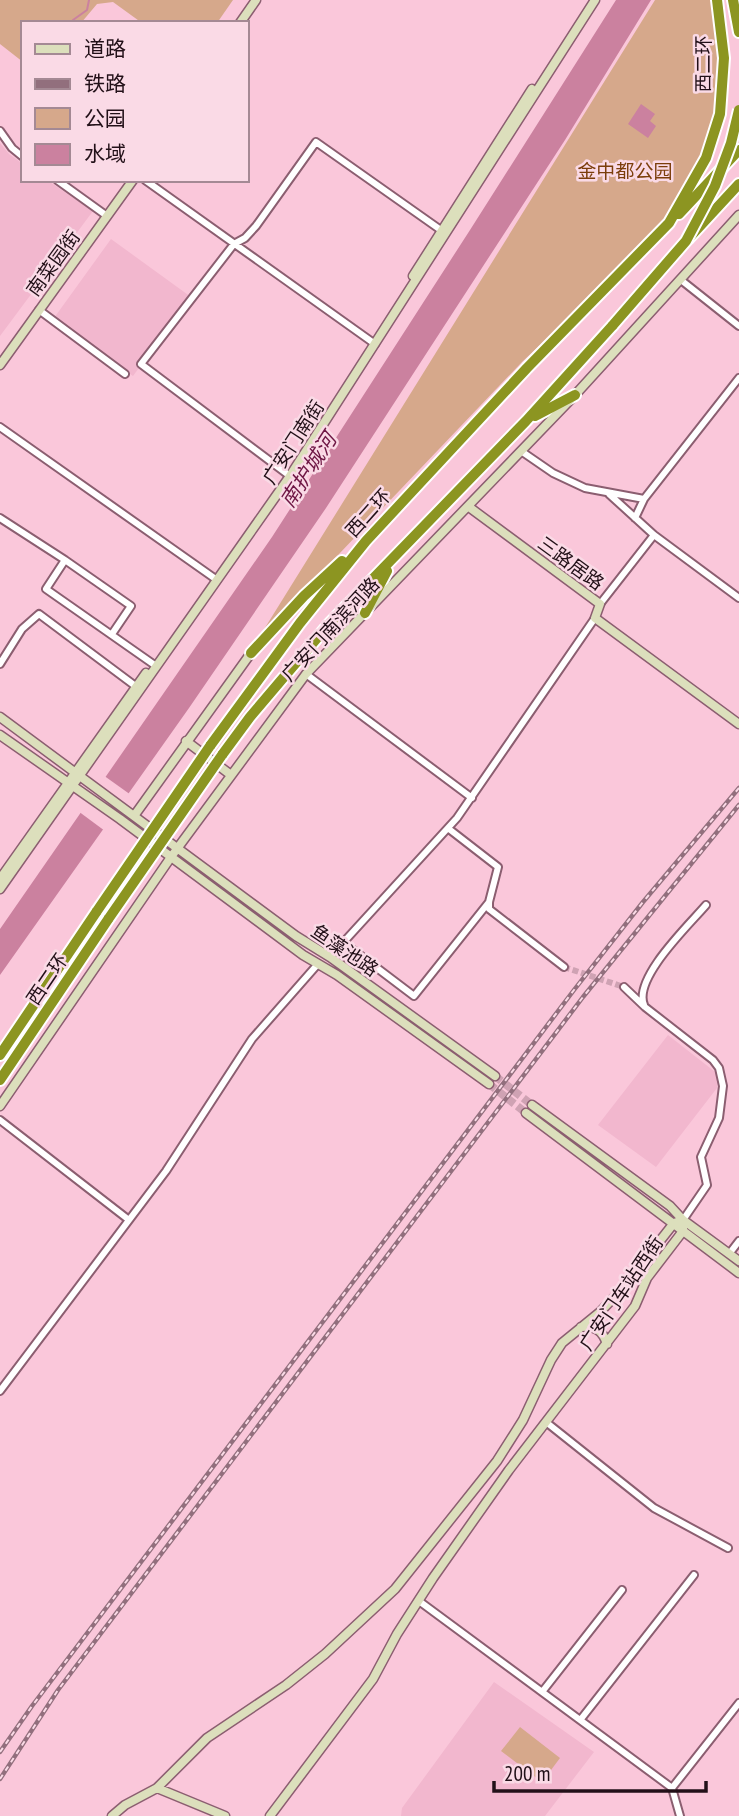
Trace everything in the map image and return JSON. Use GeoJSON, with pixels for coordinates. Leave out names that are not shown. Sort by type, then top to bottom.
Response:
{"type":"FeatureCollection","features":[{"type":"Feature","properties":{"kind":"highway","name":"西二环"},"geometry":{"type":"LineString","coordinates":[[0,1055],[210,746],[300,623],[366,541],[527,368],[669,223],[706,158],[720,114],[724,58],[716,0]]}},
{"type":"Feature","properties":{"kind":"highway","name":"西二环"},"geometry":{"type":"LineString","coordinates":[[733,0],[739,32]]}},
{"type":"Feature","properties":{"kind":"highway","name":"西二环"},"geometry":{"type":"LineString","coordinates":[[0,1080],[108,918],[250,716],[329,624],[526,421],[686,242],[715,187],[731,143],[739,110]]}},
{"type":"Feature","properties":{"kind":"highway"},"geometry":{"type":"LineString","coordinates":[[669,223],[739,150]]}},
{"type":"Feature","properties":{"kind":"highway"},"geometry":{"type":"LineString","coordinates":[[686,242],[739,184]]}},
{"type":"Feature","properties":{"kind":"highway"},"geometry":{"type":"LineString","coordinates":[[715,212],[739,192]]}},
{"type":"Feature","properties":{"kind":"highway"},"geometry":{"type":"LineString","coordinates":[[526,421],[575,395]]}},
{"type":"Feature","properties":{"kind":"highway"},"geometry":{"type":"LineString","coordinates":[[251,653],[304,596],[366,541]]}},
{"type":"Feature","properties":{"kind":"highway"},"geometry":{"type":"LineString","coordinates":[[365,613],[391,562]]}},
{"type":"Feature","properties":{"kind":"street"},"geometry":{"type":"LineString","coordinates":[[241,21],[256,0]]}},
{"type":"Feature","properties":{"kind":"street","name":"广安门南街"},"geometry":{"type":"LineString","coordinates":[[444,232],[589,0]]}},
{"type":"Feature","properties":{"kind":"street","name":"广安门南街"},"geometry":{"type":"LineString","coordinates":[[0,889],[288,474],[595,0]]}},
{"type":"Feature","properties":{"kind":"street"},"geometry":{"type":"LineString","coordinates":[[0,131],[12,148],[21,155]]}},
{"type":"Feature","properties":{"kind":"street"},"geometry":{"type":"LineString","coordinates":[[288,474],[141,365],[234,244],[245,238],[256,226],[316,142],[444,232]]}},
{"type":"Feature","properties":{"kind":"street"},"geometry":{"type":"LineString","coordinates":[[60,182],[107,216]]}},
{"type":"Feature","properties":{"kind":"street","name":"南菜园街"},"geometry":{"type":"LineString","coordinates":[[0,365],[132,182]]}},
{"type":"Feature","properties":{"kind":"street"},"geometry":{"type":"LineString","coordinates":[[148,182],[373,342]]}},
{"type":"Feature","properties":{"kind":"street","name":"广安门南滨河路"},"geometry":{"type":"LineString","coordinates":[[0,1106],[171,857],[306,674],[575,395],[739,215]]}},
{"type":"Feature","properties":{"kind":"street"},"geometry":{"type":"LineString","coordinates":[[681,280],[739,326]]}},
{"type":"Feature","properties":{"kind":"street"},"geometry":{"type":"LineString","coordinates":[[39,310],[125,374]]}},
{"type":"Feature","properties":{"kind":"street"},"geometry":{"type":"LineString","coordinates":[[635,518],[644,499],[739,378]]}},
{"type":"Feature","properties":{"kind":"street"},"geometry":{"type":"LineString","coordinates":[[0,427],[215,579]]}},
{"type":"Feature","properties":{"kind":"street"},"geometry":{"type":"LineString","coordinates":[[522,451],[553,473],[585,488],[644,499]]}},
{"type":"Feature","properties":{"kind":"street"},"geometry":{"type":"LineString","coordinates":[[607,492],[654,535],[739,598]]}},
{"type":"Feature","properties":{"kind":"street","name":"三路居路"},"geometry":{"type":"LineString","coordinates":[[469,507],[600,604],[595,618],[739,724]]}},
{"type":"Feature","properties":{"kind":"street"},"geometry":{"type":"LineString","coordinates":[[0,518],[131,606],[112,634]]}},
{"type":"Feature","properties":{"kind":"street"},"geometry":{"type":"LineString","coordinates":[[600,604],[654,535]]}},
{"type":"Feature","properties":{"kind":"street"},"geometry":{"type":"LineString","coordinates":[[65,561],[46,589],[154,664]]}},
{"type":"Feature","properties":{"kind":"street"},"geometry":{"type":"LineString","coordinates":[[0,664],[3,654],[22,629],[39,614],[139,689]]}},
{"type":"Feature","properties":{"kind":"street"},"geometry":{"type":"LineString","coordinates":[[330,957],[449,829],[595,618]]}},
{"type":"Feature","properties":{"kind":"street"},"geometry":{"type":"LineString","coordinates":[[134,816],[251,653]]}},
{"type":"Feature","properties":{"kind":"street"},"geometry":{"type":"LineString","coordinates":[[306,674],[472,798]]}},
{"type":"Feature","properties":{"kind":"street","name":"鱼藻池路"},"geometry":{"type":"LineString","coordinates":[[0,717],[296,936],[330,957],[495,1076]]}},
{"type":"Feature","properties":{"kind":"street","name":"鱼藻池路"},"geometry":{"type":"LineString","coordinates":[[0,735],[120,819],[317,965],[337,975],[489,1084]]}},
{"type":"Feature","properties":{"kind":"street"},"geometry":{"type":"LineString","coordinates":[[186,741],[231,775]]}},
{"type":"Feature","properties":{"kind":"street","name":"广安门南街"},"geometry":{"type":"LineString","coordinates":[[0,879],[70,785]]}},
{"type":"Feature","properties":{"kind":"street"},"geometry":{"type":"LineString","coordinates":[[449,829],[498,867],[489,909],[564,967]]}},
{"type":"Feature","properties":{"kind":"street"},"geometry":{"type":"LineString","coordinates":[[344,943],[415,996],[489,902]]}},
{"type":"Feature","properties":{"kind":"street"},"geometry":{"type":"LineString","coordinates":[[645,1007],[642,992],[654,970],[681,930],[691,924],[706,905]]}},
{"type":"Feature","properties":{"kind":"street"},"geometry":{"type":"LineString","coordinates":[[0,1391],[166,1171],[252,1039],[317,965]]}},
{"type":"Feature","properties":{"kind":"street"},"geometry":{"type":"LineString","coordinates":[[624,987],[645,1007],[713,1060],[719,1068],[723,1086],[719,1118],[701,1157],[706,1185],[679,1222]]}},
{"type":"Feature","properties":{"kind":"street"},"geometry":{"type":"LineString","coordinates":[[529,1109],[670,1206],[679,1222],[739,1261]]}},
{"type":"Feature","properties":{"kind":"street"},"geometry":{"type":"LineString","coordinates":[[0,1120],[129,1220]]}},
{"type":"Feature","properties":{"kind":"street","name":"广安门车站西街"},"geometry":{"type":"LineString","coordinates":[[111,1816],[125,1805],[157,1788],[207,1738],[286,1685],[380,1604],[414,1568],[497,1461],[523,1419],[562,1343],[600,1312],[679,1222],[683,1231],[647,1278],[635,1306],[509,1469],[433,1578],[370,1683],[270,1816]]}},
{"type":"Feature","properties":{"kind":"street"},"geometry":{"type":"LineString","coordinates":[[683,1231],[739,1273]]}},
{"type":"Feature","properties":{"kind":"street"},"geometry":{"type":"LineString","coordinates":[[729,1254],[739,1241]]}},
{"type":"Feature","properties":{"kind":"street"},"geometry":{"type":"LineString","coordinates":[[581,1327],[592,1326],[604,1335],[607,1344]]}},
{"type":"Feature","properties":{"kind":"street"},"geometry":{"type":"LineString","coordinates":[[546,1422],[654,1508],[728,1548]]}},
{"type":"Feature","properties":{"kind":"street"},"geometry":{"type":"LineString","coordinates":[[497,1461],[500,1468],[509,1469]]}},
{"type":"Feature","properties":{"kind":"street"},"geometry":{"type":"LineString","coordinates":[[414,1568],[426,1566],[433,1578]]}},
{"type":"Feature","properties":{"kind":"street"},"geometry":{"type":"LineString","coordinates":[[581,1719],[694,1575]]}},
{"type":"Feature","properties":{"kind":"street"},"geometry":{"type":"LineString","coordinates":[[542,1692],[622,1590]]}},
{"type":"Feature","properties":{"kind":"street"},"geometry":{"type":"LineString","coordinates":[[419,1601],[672,1788],[680,1816]]}},
{"type":"Feature","properties":{"kind":"street"},"geometry":{"type":"LineString","coordinates":[[672,1788],[739,1703]]}},
{"type":"Feature","properties":{"kind":"street"},"geometry":{"type":"LineString","coordinates":[[157,1788],[225,1816]]}},
{"type":"Feature","properties":{"kind":"shaded area"},"geometry":{"type":"Polygon","coordinates":[[[0,143],[21,163],[21,182],[50,182],[93,211],[0,336],[0,143]]]}},
{"type":"Feature","properties":{"kind":"shaded area"},"geometry":{"type":"Polygon","coordinates":[[[111,239],[191,297],[133,376],[54,318],[111,239]]]}},
{"type":"Feature","properties":{"kind":"shaded area"},"geometry":{"type":"Polygon","coordinates":[[[668,1035],[719,1075],[717,1088],[656,1167],[598,1125],[668,1035]]]}},
{"type":"Feature","properties":{"kind":"shaded area"},"geometry":{"type":"Polygon","coordinates":[[[494,1682],[594,1752],[545,1816],[401,1816],[402,1808],[494,1682]]]}},
{"type":"Feature","properties":{"kind":"green space"},"geometry":{"type":"Polygon","coordinates":[[[0,0],[233,0],[218,21],[139,21],[113,2],[97,4],[83,21],[21,21],[21,60],[0,44],[0,0]]]}},
{"type":"Feature","properties":{"kind":"green space","name":"金中都公园"},"geometry":{"type":"Polygon","coordinates":[[[655,0],[713,0],[724,58],[720,114],[706,158],[669,223],[522,362],[258,639],[655,0]]]}},
{"type":"Feature","properties":{"kind":"green space"},"geometry":{"type":"Polygon","coordinates":[[[520,1727],[560,1758],[542,1782],[501,1751],[520,1727]]]}},
{"type":"Feature","properties":{"kind":"water"},"geometry":{"type":"Polygon","coordinates":[[[616,0],[651,0],[565,140],[326,508],[189,708],[0,975],[0,929],[272,537],[616,0]]]}},
{"type":"Feature","properties":{"kind":"water"},"geometry":{"type":"Polygon","coordinates":[[[641,104],[655,114],[650,121],[656,126],[648,138],[628,124],[641,104]]]}},
{"type":"Feature","properties":{"kind":"pier"},"geometry":{"type":"Polygon","coordinates":[[[103,775],[131,795],[105,831],[78,811],[103,775]]]}},
{"type":"Feature","properties":{"kind":"waterway"},"geometry":{"type":"LineString","coordinates":[[73,20],[87,10],[89,0]]}},
{"type":"Feature","properties":{"kind":"tunnel"},"geometry":{"type":"LineString","coordinates":[[564,967],[624,987]]}},
{"type":"Feature","properties":{"kind":"tunnel"},"geometry":{"type":"LineString","coordinates":[[495,1076],[532,1105]]}},
{"type":"Feature","properties":{"kind":"tunnel"},"geometry":{"type":"LineString","coordinates":[[489,1084],[526,1113]]}},
{"type":"Feature","properties":{"kind":"railway"},"geometry":{"type":"LineString","coordinates":[[0,1752],[32,1706],[574,990],[643,902],[739,788]]}},
{"type":"Feature","properties":{"kind":"railway"},"geometry":{"type":"LineString","coordinates":[[0,1779],[58,1690],[583,997],[739,805]]}},
{"type":"Feature","properties":{"kind":"water label","name":"南护城河"},"geometry":{"type":"Point","coordinates":[308,470]}}]}
